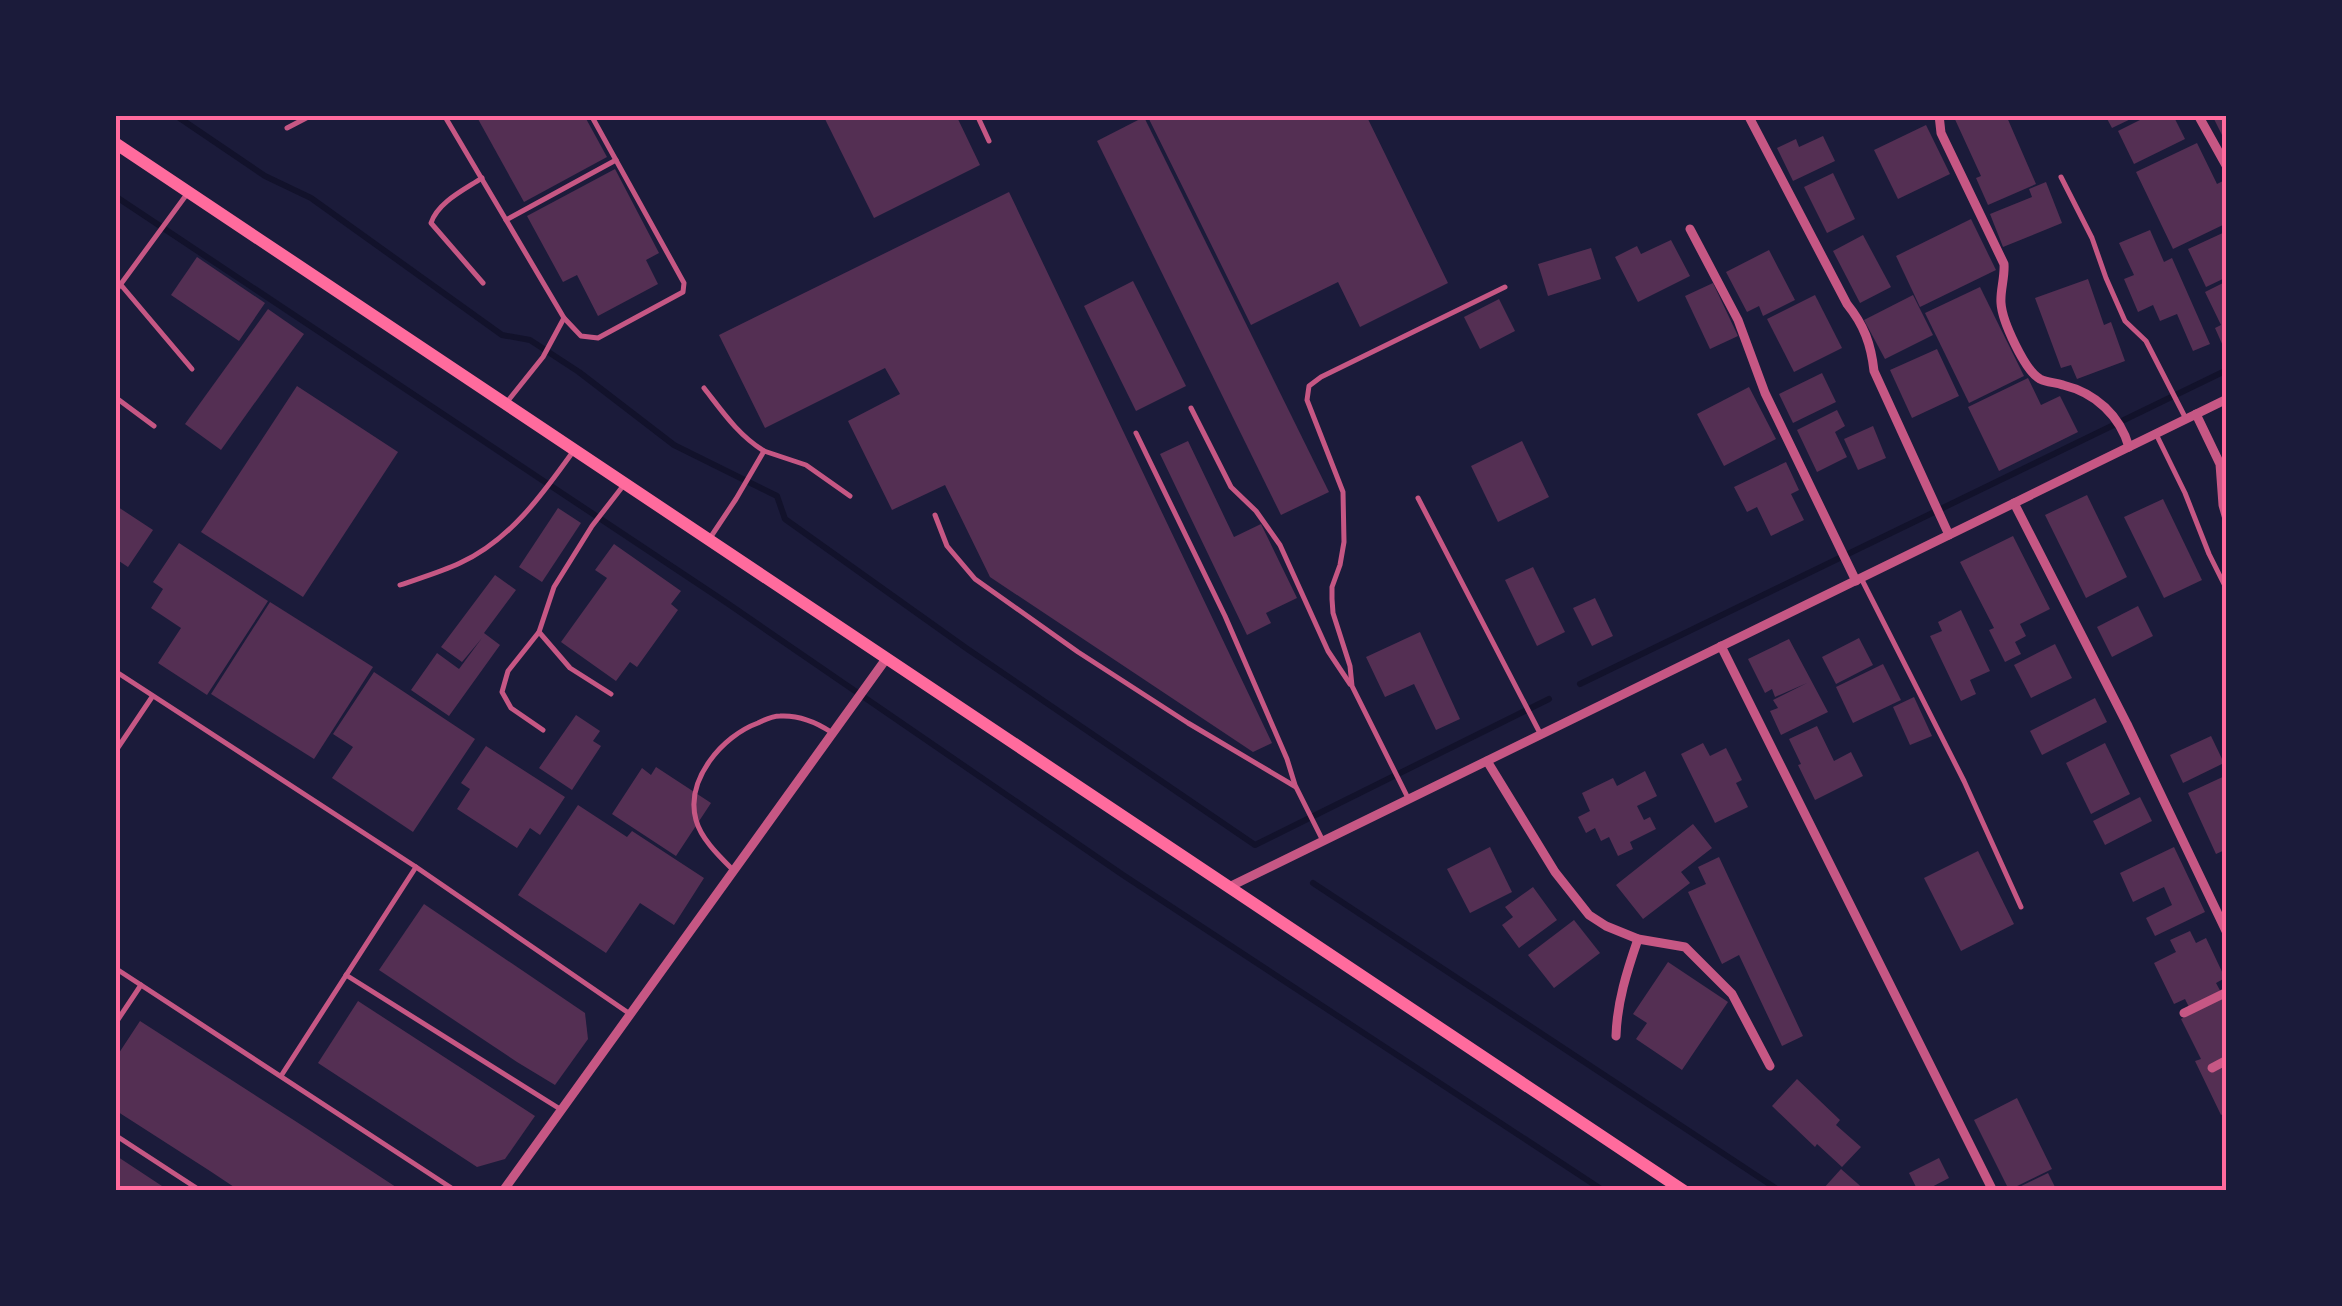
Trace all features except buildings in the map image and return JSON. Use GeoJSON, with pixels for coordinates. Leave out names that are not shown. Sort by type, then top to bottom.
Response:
{"type":"FeatureCollection","features":[{"type":"Feature","properties":{"kind":"main road"},"geometry":{"type":"LineString","coordinates":[[115,143],[1684,1191]]}},
{"type":"Feature","properties":{"kind":"street"},"geometry":{"type":"LineString","coordinates":[[1748,115],[1828,270],[1859,319],[1871,345],[1874,371],[1949,535]]}},
{"type":"Feature","properties":{"kind":"street"},"geometry":{"type":"LineString","coordinates":[[1938,115],[1941,134],[2004,264],[2000,301],[2006,326],[2034,376],[2088,394],[2116,416],[2127,442]]}},
{"type":"Feature","properties":{"kind":"street"},"geometry":{"type":"LineString","coordinates":[[2198,115],[2227,167]]}},
{"type":"Feature","properties":{"kind":"street"},"geometry":{"type":"LineString","coordinates":[[1690,229],[1738,320],[1765,393],[1856,577]]}},
{"type":"Feature","properties":{"kind":"street"},"geometry":{"type":"LineString","coordinates":[[1229,887],[1856,577],[2014,504],[2127,442],[2156,434],[2227,399]]}},
{"type":"Feature","properties":{"kind":"street"},"geometry":{"type":"LineString","coordinates":[[2191,417],[2220,464],[2227,519]]}},
{"type":"Feature","properties":{"kind":"street"},"geometry":{"type":"LineString","coordinates":[[2014,504],[2127,724],[2227,933]]}},
{"type":"Feature","properties":{"kind":"street"},"geometry":{"type":"LineString","coordinates":[[1721,646],[1992,1191]]}},
{"type":"Feature","properties":{"kind":"street"},"geometry":{"type":"LineString","coordinates":[[503,1191],[886,659]]}},
{"type":"Feature","properties":{"kind":"street"},"geometry":{"type":"LineString","coordinates":[[1488,761],[1554,872],[1589,916],[1638,939],[1685,947],[1732,994],[1770,1066]]}},
{"type":"Feature","properties":{"kind":"street"},"geometry":{"type":"LineString","coordinates":[[1616,1036],[1616,1014],[1638,939]]}},
{"type":"Feature","properties":{"kind":"street"},"geometry":{"type":"LineString","coordinates":[[2184,1013],[2227,992]]}},
{"type":"Feature","properties":{"kind":"street"},"geometry":{"type":"LineString","coordinates":[[2212,1068],[2227,1060]]}},
{"type":"Feature","properties":{"kind":"lane"},"geometry":{"type":"LineString","coordinates":[[287,128],[312,115]]}},
{"type":"Feature","properties":{"kind":"lane"},"geometry":{"type":"LineString","coordinates":[[448,116],[564,318],[581,336],[598,338],[683,292],[684,284],[591,115]]}},
{"type":"Feature","properties":{"kind":"lane"},"geometry":{"type":"LineString","coordinates":[[977,115],[989,141]]}},
{"type":"Feature","properties":{"kind":"lane"},"geometry":{"type":"LineString","coordinates":[[506,220],[616,160]]}},
{"type":"Feature","properties":{"kind":"lane"},"geometry":{"type":"LineString","coordinates":[[2060,177],[2092,238],[2125,320],[2146,341],[2179,406],[2191,417]]}},
{"type":"Feature","properties":{"kind":"lane"},"geometry":{"type":"LineString","coordinates":[[482,178],[443,206],[431,223],[482,284]]}},
{"type":"Feature","properties":{"kind":"lane"},"geometry":{"type":"LineString","coordinates":[[115,292],[188,192]]}},
{"type":"Feature","properties":{"kind":"lane"},"geometry":{"type":"LineString","coordinates":[[120,285],[192,369]]}},
{"type":"Feature","properties":{"kind":"lane"},"geometry":{"type":"LineString","coordinates":[[1352,686],[1332,599],[1343,553],[1342,492],[1307,400],[1309,386],[1505,287]]}},
{"type":"Feature","properties":{"kind":"lane"},"geometry":{"type":"LineString","coordinates":[[506,404],[542,357],[564,318]]}},
{"type":"Feature","properties":{"kind":"lane"},"geometry":{"type":"LineString","coordinates":[[704,388],[750,442],[806,466],[850,496]]}},
{"type":"Feature","properties":{"kind":"lane"},"geometry":{"type":"LineString","coordinates":[[115,397],[154,426]]}},
{"type":"Feature","properties":{"kind":"lane"},"geometry":{"type":"LineString","coordinates":[[1191,408],[1231,487],[1256,512],[1280,546],[1328,651],[1352,686],[1409,800]]}},
{"type":"Feature","properties":{"kind":"lane"},"geometry":{"type":"LineString","coordinates":[[1136,433],[1225,616],[1323,842]]}},
{"type":"Feature","properties":{"kind":"lane"},"geometry":{"type":"LineString","coordinates":[[2156,434],[2227,590]]}},
{"type":"Feature","properties":{"kind":"lane"},"geometry":{"type":"LineString","coordinates":[[400,585],[462,562],[505,535],[574,450]]}},
{"type":"Feature","properties":{"kind":"lane"},"geometry":{"type":"LineString","coordinates":[[708,540],[764,450]]}},
{"type":"Feature","properties":{"kind":"lane"},"geometry":{"type":"LineString","coordinates":[[543,730],[511,708],[502,692],[508,671],[539,632],[554,586],[600,514],[625,484]]}},
{"type":"Feature","properties":{"kind":"lane"},"geometry":{"type":"LineString","coordinates":[[1418,498],[1541,735]]}},
{"type":"Feature","properties":{"kind":"lane"},"geometry":{"type":"LineString","coordinates":[[935,515],[948,546],[975,579],[1078,652],[1296,787]]}},
{"type":"Feature","properties":{"kind":"lane"},"geometry":{"type":"LineString","coordinates":[[1856,577],[1964,781],[2021,908]]}},
{"type":"Feature","properties":{"kind":"lane"},"geometry":{"type":"LineString","coordinates":[[539,632],[570,668],[610,694]]}},
{"type":"Feature","properties":{"kind":"lane"},"geometry":{"type":"LineString","coordinates":[[115,671],[416,866],[630,1014]]}},
{"type":"Feature","properties":{"kind":"lane"},"geometry":{"type":"LineString","coordinates":[[115,752],[153,696]]}},
{"type":"Feature","properties":{"kind":"lane"},"geometry":{"type":"LineString","coordinates":[[733,870],[697,823],[694,796],[712,757],[741,729],[777,716],[814,721],[834,733]]}},
{"type":"Feature","properties":{"kind":"lane"},"geometry":{"type":"LineString","coordinates":[[280,1076],[416,866]]}},
{"type":"Feature","properties":{"kind":"lane"},"geometry":{"type":"LineString","coordinates":[[115,968],[456,1191]]}},
{"type":"Feature","properties":{"kind":"lane"},"geometry":{"type":"LineString","coordinates":[[346,975],[561,1109]]}},
{"type":"Feature","properties":{"kind":"lane"},"geometry":{"type":"LineString","coordinates":[[115,1024],[141,985]]}},
{"type":"Feature","properties":{"kind":"lane"},"geometry":{"type":"LineString","coordinates":[[115,1135],[201,1191]]}},
{"type":"Feature","properties":{"kind":"waterway"},"geometry":{"type":"LineString","coordinates":[[175,115],[265,176],[311,198],[502,335],[530,340],[579,372],[674,445],[777,496],[785,519],[1255,845],[1549,699]]}},
{"type":"Feature","properties":{"kind":"waterway"},"geometry":{"type":"LineString","coordinates":[[115,196],[727,603],[1123,875],[1604,1191]]}},
{"type":"Feature","properties":{"kind":"waterway"},"geometry":{"type":"LineString","coordinates":[[1580,684],[2227,370]]}},
{"type":"Feature","properties":{"kind":"waterway"},"geometry":{"type":"LineString","coordinates":[[1313,883],[1780,1191]]}}]}
